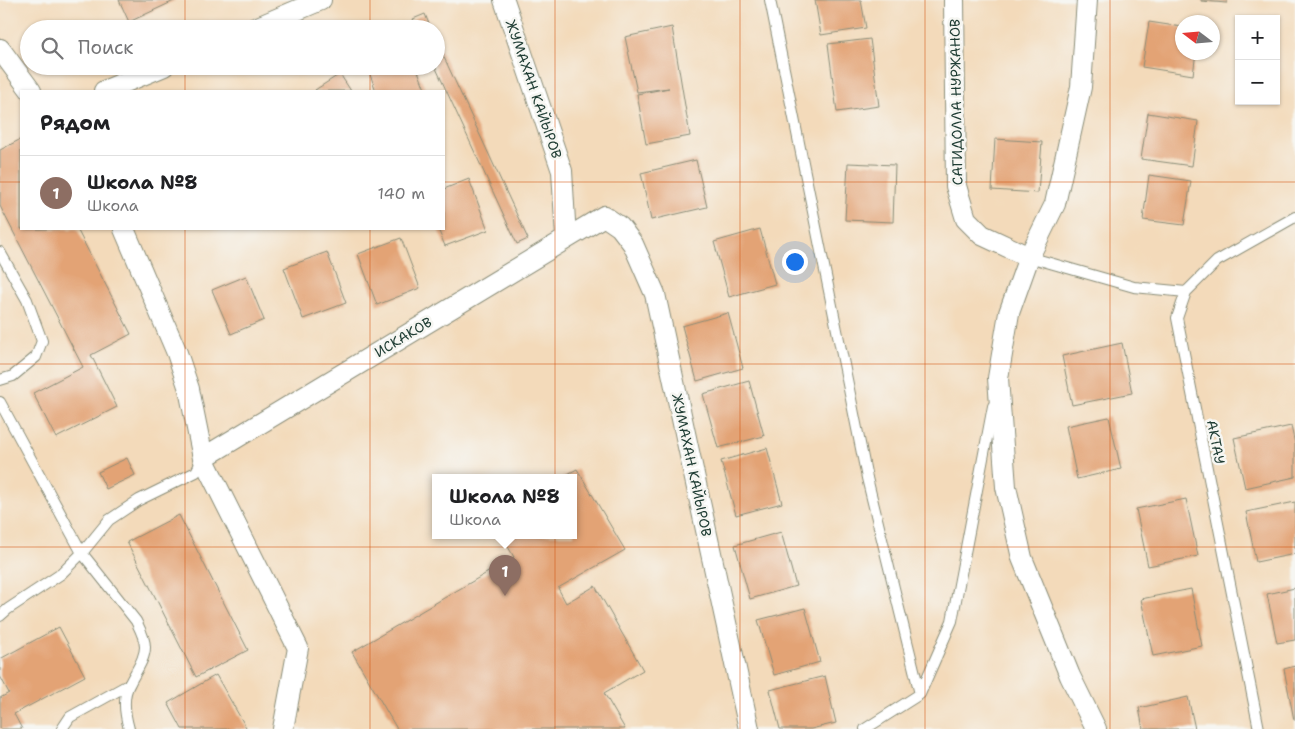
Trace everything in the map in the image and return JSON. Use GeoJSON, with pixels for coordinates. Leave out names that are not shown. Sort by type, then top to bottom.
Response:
{"type":"FeatureCollection","features":[{"type":"Feature","properties":{"kind":"street"},"geometry":{"type":"LineString","coordinates":[[274,20],[321,0]]}},
{"type":"Feature","properties":{"kind":"street","name":"ЖУМАХАН КАЙЫРОВ"},"geometry":{"type":"LineString","coordinates":[[504,0],[562,172],[566,238]]}},
{"type":"Feature","properties":{"kind":"street","name":"САГИДОЛЛА НУРЖАНОВ"},"geometry":{"type":"LineString","coordinates":[[954,0],[956,186],[966,219],[982,234],[1029,257]]}},
{"type":"Feature","properties":{"kind":"street"},"geometry":{"type":"LineString","coordinates":[[1087,0],[1081,87],[1055,204],[1029,257],[1009,313],[998,378],[1006,487],[1022,558],[1070,676],[1096,729]]}},
{"type":"Feature","properties":{"kind":"street"},"geometry":{"type":"LineString","coordinates":[[0,50],[29,90]]}},
{"type":"Feature","properties":{"kind":"street"},"geometry":{"type":"LineString","coordinates":[[106,90],[142,75]]}},
{"type":"Feature","properties":{"kind":"street","name":"ЖУМАХАН КАЙЫРОВ"},"geometry":{"type":"LineString","coordinates":[[604,216],[620,227],[633,244],[656,294],[748,729]]}},
{"type":"Feature","properties":{"kind":"street","name":"ИСКАКОВ"},"geometry":{"type":"LineString","coordinates":[[203,458],[604,216]]}},
{"type":"Feature","properties":{"kind":"street"},"geometry":{"type":"LineString","coordinates":[[124,230],[177,353],[189,389],[203,458],[298,648],[283,729]]}},
{"type":"Feature","properties":{"kind":"lane"},"geometry":{"type":"LineString","coordinates":[[770,0],[867,478],[920,694]]}},
{"type":"Feature","properties":{"kind":"lane","name":"АКТАУ"},"geometry":{"type":"LineString","coordinates":[[1259,729],[1177,318],[1186,292],[1217,261],[1295,218]]}},
{"type":"Feature","properties":{"kind":"lane"},"geometry":{"type":"LineString","coordinates":[[0,252],[27,300],[42,341],[36,357],[13,376],[0,380]]}},
{"type":"Feature","properties":{"kind":"lane"},"geometry":{"type":"LineString","coordinates":[[1029,257],[1134,287],[1186,292]]}},
{"type":"Feature","properties":{"kind":"lane"},"geometry":{"type":"LineString","coordinates":[[865,729],[920,694],[952,621],[998,378]]}},
{"type":"Feature","properties":{"kind":"lane"},"geometry":{"type":"LineString","coordinates":[[0,402],[82,553],[136,621],[144,640],[144,655],[128,685],[125,713],[130,729]]}},
{"type":"Feature","properties":{"kind":"lane"},"geometry":{"type":"LineString","coordinates":[[0,616],[61,574],[82,553],[109,520],[139,500],[196,472],[203,458]]}},
{"type":"Feature","properties":{"kind":"lane"},"geometry":{"type":"LineString","coordinates":[[62,729],[70,716],[128,685]]}},
{"type":"Feature","properties":{"kind":"building"},"geometry":{"type":"Polygon","coordinates":[[[119,0],[176,0],[133,20],[128,20],[119,0]]]}},
{"type":"Feature","properties":{"kind":"building"},"geometry":{"type":"Polygon","coordinates":[[[815,0],[861,0],[866,28],[821,35],[815,0]]]}},
{"type":"Feature","properties":{"kind":"building"},"geometry":{"type":"Polygon","coordinates":[[[1227,0],[1227,3],[1201,1],[1227,0]]]}},
{"type":"Feature","properties":{"kind":"building"},"geometry":{"type":"Polygon","coordinates":[[[425,14],[427,20],[414,20],[425,14]]]}},
{"type":"Feature","properties":{"kind":"building"},"geometry":{"type":"Polygon","coordinates":[[[1149,22],[1175,26],[1175,60],[1195,60],[1193,75],[1142,67],[1149,22]]]}},
{"type":"Feature","properties":{"kind":"building"},"geometry":{"type":"Polygon","coordinates":[[[672,27],[690,136],[646,144],[637,94],[669,88],[637,92],[625,37],[672,27]]]}},
{"type":"Feature","properties":{"kind":"building"},"geometry":{"type":"Polygon","coordinates":[[[870,39],[879,106],[837,112],[828,44],[870,39]]]}},
{"type":"Feature","properties":{"kind":"building"},"geometry":{"type":"Polygon","coordinates":[[[445,59],[528,239],[517,244],[439,75],[445,75],[445,59]]]}},
{"type":"Feature","properties":{"kind":"building"},"geometry":{"type":"Polygon","coordinates":[[[341,75],[350,90],[315,90],[341,75]]]}},
{"type":"Feature","properties":{"kind":"building"},"geometry":{"type":"Polygon","coordinates":[[[370,75],[420,75],[425,89],[422,90],[376,90],[370,75]]]}},
{"type":"Feature","properties":{"kind":"building"},"geometry":{"type":"Polygon","coordinates":[[[1148,113],[1198,121],[1192,166],[1141,159],[1148,113]]]}},
{"type":"Feature","properties":{"kind":"building"},"geometry":{"type":"Polygon","coordinates":[[[995,139],[1042,142],[1038,193],[992,190],[995,139]]]}},
{"type":"Feature","properties":{"kind":"building"},"geometry":{"type":"Polygon","coordinates":[[[20,140],[20,230],[78,230],[131,334],[91,355],[117,407],[56,438],[33,393],[83,367],[0,206],[0,150],[20,140]]]}},
{"type":"Feature","properties":{"kind":"building"},"geometry":{"type":"Polygon","coordinates":[[[696,160],[707,207],[651,220],[641,173],[696,160]]]}},
{"type":"Feature","properties":{"kind":"building"},"geometry":{"type":"Polygon","coordinates":[[[848,163],[895,165],[893,222],[845,220],[848,163]]]}},
{"type":"Feature","properties":{"kind":"building"},"geometry":{"type":"Polygon","coordinates":[[[1149,175],[1191,181],[1184,225],[1143,220],[1149,175]]]}},
{"type":"Feature","properties":{"kind":"building"},"geometry":{"type":"Polygon","coordinates":[[[469,179],[488,230],[445,246],[438,230],[445,230],[445,189],[469,179]]]}},
{"type":"Feature","properties":{"kind":"building"},"geometry":{"type":"Polygon","coordinates":[[[760,229],[775,284],[729,297],[714,242],[760,229]]]}},
{"type":"Feature","properties":{"kind":"building"},"geometry":{"type":"Polygon","coordinates":[[[401,238],[420,288],[377,305],[358,254],[401,238]]]}},
{"type":"Feature","properties":{"kind":"building"},"geometry":{"type":"Polygon","coordinates":[[[327,252],[346,303],[303,319],[284,268],[327,252]]]}},
{"type":"Feature","properties":{"kind":"building"},"geometry":{"type":"Polygon","coordinates":[[[246,276],[264,320],[231,334],[212,290],[246,276]]]}},
{"type":"Feature","properties":{"kind":"building"},"geometry":{"type":"Polygon","coordinates":[[[728,313],[743,368],[697,381],[682,326],[728,313]]]}},
{"type":"Feature","properties":{"kind":"building"},"geometry":{"type":"Polygon","coordinates":[[[1122,343],[1132,393],[1072,405],[1062,356],[1122,343]]]}},
{"type":"Feature","properties":{"kind":"building"},"geometry":{"type":"Polygon","coordinates":[[[749,381],[764,436],[718,448],[703,394],[749,381]]]}},
{"type":"Feature","properties":{"kind":"building"},"geometry":{"type":"Polygon","coordinates":[[[1109,417],[1121,469],[1077,479],[1066,426],[1109,417]]]}},
{"type":"Feature","properties":{"kind":"building"},"geometry":{"type":"Polygon","coordinates":[[[1291,426],[1295,444],[1295,477],[1245,488],[1234,438],[1291,426]]]}},
{"type":"Feature","properties":{"kind":"building"},"geometry":{"type":"Polygon","coordinates":[[[767,448],[782,503],[736,515],[721,461],[767,448]]]}},
{"type":"Feature","properties":{"kind":"building"},"geometry":{"type":"Polygon","coordinates":[[[127,458],[135,475],[106,489],[98,472],[127,458]]]}},
{"type":"Feature","properties":{"kind":"building"},"geometry":{"type":"Polygon","coordinates":[[[577,469],[625,550],[558,588],[566,603],[595,586],[643,670],[604,693],[625,729],[397,729],[352,652],[514,557],[503,539],[577,539],[577,474],[568,474],[577,469]]]}},
{"type":"Feature","properties":{"kind":"building"},"geometry":{"type":"Polygon","coordinates":[[[1186,499],[1198,556],[1148,566],[1136,509],[1186,499]]]}},
{"type":"Feature","properties":{"kind":"building"},"geometry":{"type":"Polygon","coordinates":[[[1295,502],[1295,554],[1256,562],[1246,512],[1295,502]]]}},
{"type":"Feature","properties":{"kind":"building"},"geometry":{"type":"Polygon","coordinates":[[[179,515],[248,650],[196,677],[127,542],[179,515]]]}},
{"type":"Feature","properties":{"kind":"building"},"geometry":{"type":"Polygon","coordinates":[[[781,532],[796,586],[750,599],[735,545],[781,532]]]}},
{"type":"Feature","properties":{"kind":"building"},"geometry":{"type":"Polygon","coordinates":[[[1295,588],[1295,640],[1277,643],[1267,594],[1295,588]]]}},
{"type":"Feature","properties":{"kind":"building"},"geometry":{"type":"Polygon","coordinates":[[[1191,589],[1202,646],[1153,656],[1141,599],[1191,589]]]}},
{"type":"Feature","properties":{"kind":"building"},"geometry":{"type":"Polygon","coordinates":[[[805,608],[820,662],[774,675],[758,620],[805,608]]]}},
{"type":"Feature","properties":{"kind":"building"},"geometry":{"type":"Polygon","coordinates":[[[59,627],[85,676],[14,714],[22,729],[0,729],[0,698],[9,693],[0,676],[0,659],[59,627]]]}},
{"type":"Feature","properties":{"kind":"building"},"geometry":{"type":"Polygon","coordinates":[[[1295,666],[1295,720],[1294,720],[1284,669],[1295,666]]]}},
{"type":"Feature","properties":{"kind":"building"},"geometry":{"type":"Polygon","coordinates":[[[216,675],[247,729],[182,729],[168,703],[216,675]]]}},
{"type":"Feature","properties":{"kind":"building"},"geometry":{"type":"Polygon","coordinates":[[[825,676],[836,723],[811,729],[780,729],[770,690],[825,676]]]}},
{"type":"Feature","properties":{"kind":"building"},"geometry":{"type":"Polygon","coordinates":[[[1188,697],[1195,729],[1143,729],[1139,708],[1188,697]]]}},
{"type":"Feature","properties":{"kind":"place","name":"Школа №8"},"geometry":{"type":"Point","coordinates":[505,596]}}]}
